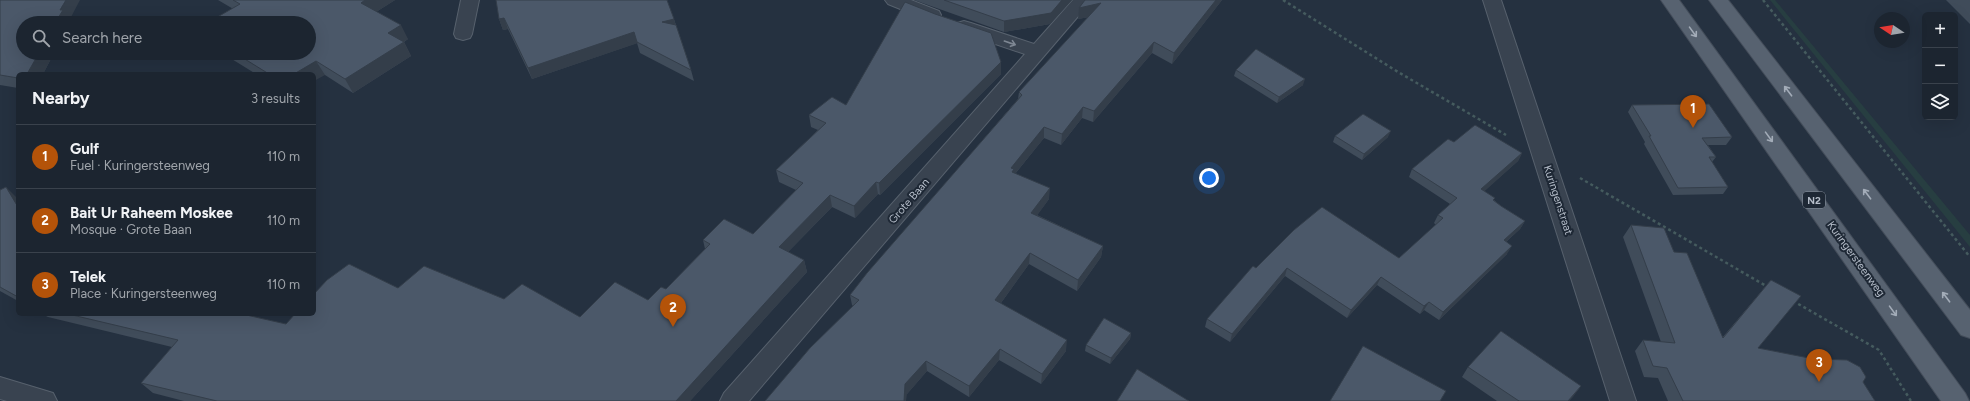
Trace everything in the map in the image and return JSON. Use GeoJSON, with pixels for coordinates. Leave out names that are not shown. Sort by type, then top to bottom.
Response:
{"type":"FeatureCollection","features":[{"type":"Feature","properties":{"kind":"main road","name":"Kuringersteenweg"},"geometry":{"type":"LineString","coordinates":[[1670,0],[1956,401]]}},
{"type":"Feature","properties":{"kind":"main road"},"geometry":{"type":"LineString","coordinates":[[1718,0],[1970,328]]}},
{"type":"Feature","properties":{"kind":"street"},"geometry":{"type":"LineString","coordinates":[[463,34],[470,0]]}},
{"type":"Feature","properties":{"kind":"street"},"geometry":{"type":"LineString","coordinates":[[894,0],[943,20],[1038,52]]}},
{"type":"Feature","properties":{"kind":"street","name":"Grote Baan"},"geometry":{"type":"LineString","coordinates":[[733,401],[1083,0]]}},
{"type":"Feature","properties":{"kind":"street","name":"Kuringenstraat"},"geometry":{"type":"LineString","coordinates":[[1492,0],[1623,401]]}},
{"type":"Feature","properties":{"kind":"street"},"geometry":{"type":"LineString","coordinates":[[0,388],[44,401]]}},
{"type":"Feature","properties":{"kind":"path"},"geometry":{"type":"LineString","coordinates":[[1283,0],[1398,72],[1771,289]]}},
{"type":"Feature","properties":{"kind":"path"},"geometry":{"type":"LineString","coordinates":[[1763,0],[1970,257]]}},
{"type":"Feature","properties":{"kind":"path"},"geometry":{"type":"LineString","coordinates":[[1791,300],[1879,350],[1911,401]]}},
{"type":"Feature","properties":{"kind":"green space"},"geometry":{"type":"Polygon","coordinates":[[[1770,0],[1775,0],[1970,235],[1970,247],[1770,0]]]}},
{"type":"Feature","properties":{"kind":"building"},"geometry":{"type":"Polygon","coordinates":[[[0,0],[66,0],[60,10],[63,10],[59,16],[16,16],[16,60],[35,60],[28,72],[16,72],[16,78],[0,75],[0,0]]]}},
{"type":"Feature","properties":{"kind":"building"},"geometry":{"type":"Polygon","coordinates":[[[233,0],[365,0],[361,3],[401,25],[388,33],[404,42],[345,79],[316,61],[297,72],[266,72],[246,60],[316,60],[316,16],[219,16],[240,4],[233,0]]]}},
{"type":"Feature","properties":{"kind":"building"},"geometry":{"type":"Polygon","coordinates":[[[496,0],[667,0],[674,19],[662,22],[676,25],[691,70],[637,42],[634,32],[528,68],[504,18],[499,19],[496,0]]]}},
{"type":"Feature","properties":{"kind":"building"},"geometry":{"type":"Polygon","coordinates":[[[944,0],[1062,0],[1051,13],[1004,21],[944,0]]]}},
{"type":"Feature","properties":{"kind":"building"},"geometry":{"type":"Polygon","coordinates":[[[1085,0],[1216,0],[1174,53],[1154,42],[1094,111],[1083,107],[1062,134],[1044,127],[1011,168],[1014,169],[1012,172],[1050,188],[1031,213],[1103,246],[1078,280],[1030,253],[995,300],[1067,340],[1042,374],[1000,349],[969,386],[926,361],[905,384],[904,401],[765,401],[810,348],[859,300],[850,295],[867,273],[1022,95],[1019,92],[1101,3],[1079,8],[1085,0]]]}},
{"type":"Feature","properties":{"kind":"building"},"geometry":{"type":"Polygon","coordinates":[[[905,2],[991,33],[1001,62],[879,183],[876,182],[854,206],[830,195],[779,247],[804,260],[676,401],[217,401],[141,383],[178,340],[76,316],[251,316],[286,324],[293,316],[316,316],[316,292],[327,280],[349,264],[398,288],[424,266],[504,299],[522,284],[580,317],[615,282],[648,300],[661,287],[666,289],[710,244],[703,240],[724,219],[753,234],[803,183],[776,170],[826,123],[809,115],[832,97],[846,105],[905,2]]]}},
{"type":"Feature","properties":{"kind":"building"},"geometry":{"type":"Polygon","coordinates":[[[1256,49],[1305,79],[1279,97],[1236,70],[1256,49]]]}},
{"type":"Feature","properties":{"kind":"building"},"geometry":{"type":"Polygon","coordinates":[[[1709,104],[1732,137],[1702,138],[1716,157],[1709,157],[1728,187],[1678,188],[1649,136],[1651,136],[1632,105],[1709,104]]]}},
{"type":"Feature","properties":{"kind":"building"},"geometry":{"type":"Polygon","coordinates":[[[1363,114],[1391,131],[1364,154],[1335,136],[1363,114]]]}},
{"type":"Feature","properties":{"kind":"building"},"geometry":{"type":"Polygon","coordinates":[[[1475,125],[1522,153],[1481,189],[1495,198],[1493,200],[1501,206],[1525,221],[1504,240],[1512,246],[1443,312],[1429,302],[1424,306],[1381,277],[1351,310],[1287,268],[1232,334],[1207,319],[1253,266],[1256,268],[1294,230],[1322,207],[1399,258],[1443,218],[1438,215],[1457,198],[1412,169],[1448,139],[1454,142],[1475,125]]]}},
{"type":"Feature","properties":{"kind":"building"},"geometry":{"type":"Polygon","coordinates":[[[6,187],[16,204],[16,296],[0,287],[0,190],[6,187]]]}},
{"type":"Feature","properties":{"kind":"building"},"geometry":{"type":"Polygon","coordinates":[[[1631,225],[1664,228],[1674,252],[1687,253],[1723,338],[1771,280],[1801,296],[1758,348],[1814,359],[1847,360],[1860,367],[1866,377],[1863,382],[1875,401],[1683,401],[1667,368],[1653,366],[1643,340],[1675,343],[1631,225]]]}},
{"type":"Feature","properties":{"kind":"building"},"geometry":{"type":"Polygon","coordinates":[[[1104,318],[1131,333],[1111,358],[1086,345],[1104,318]]]}},
{"type":"Feature","properties":{"kind":"building"},"geometry":{"type":"Polygon","coordinates":[[[1501,331],[1581,386],[1568,401],[1519,401],[1468,367],[1501,331]]]}},
{"type":"Feature","properties":{"kind":"building"},"geometry":{"type":"Polygon","coordinates":[[[1363,346],[1446,391],[1440,401],[1330,401],[1363,346]]]}},
{"type":"Feature","properties":{"kind":"building"},"geometry":{"type":"Polygon","coordinates":[[[1137,369],[1189,401],[1117,401],[1137,369]]]}},
{"type":"Feature","properties":{"kind":"place","name":"Gulf"},"geometry":{"type":"Point","coordinates":[1693,128]}},
{"type":"Feature","properties":{"kind":"place","name":"Bait Ur Raheem Moskee"},"geometry":{"type":"Point","coordinates":[673,327]}},
{"type":"Feature","properties":{"kind":"place","name":"Telek"},"geometry":{"type":"Point","coordinates":[1819,382]}}]}
